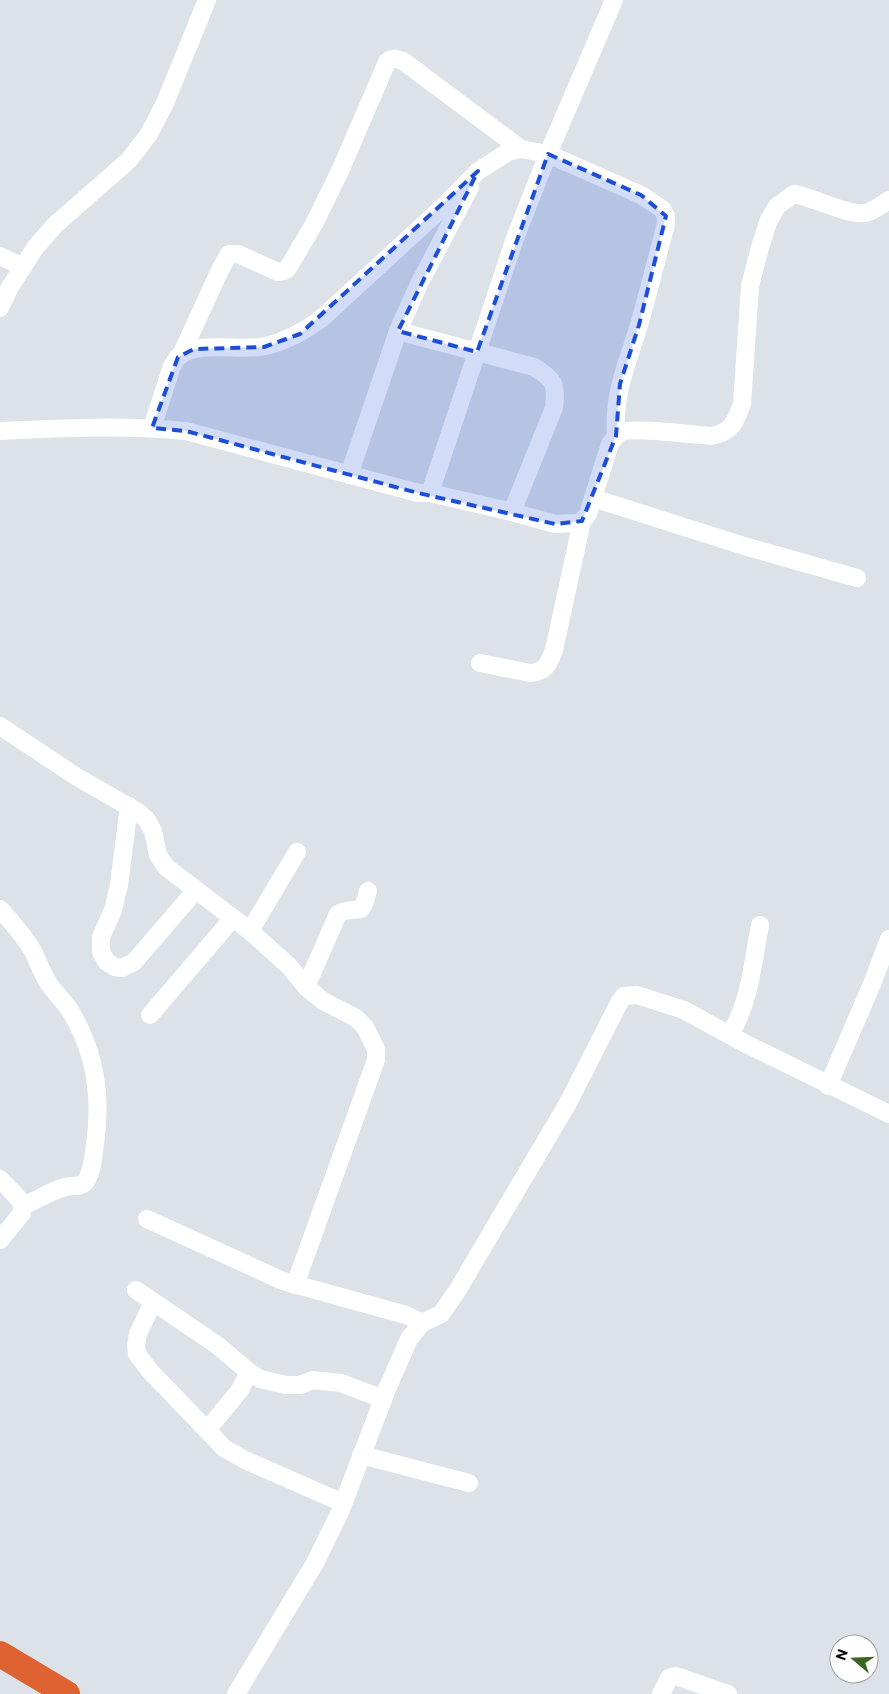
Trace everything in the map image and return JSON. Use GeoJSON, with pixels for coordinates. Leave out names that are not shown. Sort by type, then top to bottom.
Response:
{"type":"FeatureCollection","features":[{"type":"Feature","properties":{"kind":"highway"},"geometry":{"type":"LineString","coordinates":[[0,1654],[67,1694]]}},
{"type":"Feature","properties":{"kind":"street"},"geometry":{"type":"LineString","coordinates":[[0,308],[10,287],[35,248],[55,225],[129,160],[149,134],[165,103],[207,0]]}},
{"type":"Feature","properties":{"kind":"street"},"geometry":{"type":"LineString","coordinates":[[430,493],[515,238],[548,154],[614,0]]}},
{"type":"Feature","properties":{"kind":"street"},"geometry":{"type":"LineString","coordinates":[[152,428],[172,366],[181,355],[229,254],[238,254],[278,272],[288,268],[314,224],[340,171],[387,62],[390,59],[403,61],[521,149]]}},
{"type":"Feature","properties":{"kind":"street"},"geometry":{"type":"LineString","coordinates":[[181,355],[194,349],[264,347],[300,334],[328,312],[445,205],[478,171],[508,152],[521,149],[548,154],[641,195],[662,209],[666,216],[666,224],[639,325],[620,384],[615,412],[616,436]]}},
{"type":"Feature","properties":{"kind":"street"},"geometry":{"type":"LineString","coordinates":[[349,475],[398,331],[419,284],[478,171]]}},
{"type":"Feature","properties":{"kind":"street"},"geometry":{"type":"LineString","coordinates":[[480,663],[530,673],[538,673],[549,664],[554,650],[582,521],[588,514],[610,444],[616,436],[622,432],[636,430],[711,436],[723,434],[731,427],[738,416],[742,404],[750,286],[765,232],[777,206],[794,194],[806,196],[851,213],[862,214],[889,200]]}},
{"type":"Feature","properties":{"kind":"street"},"geometry":{"type":"LineString","coordinates":[[0,256],[23,267]]}},
{"type":"Feature","properties":{"kind":"street"},"geometry":{"type":"LineString","coordinates":[[398,331],[534,367],[553,382],[556,396],[554,408],[512,512]]}},
{"type":"Feature","properties":{"kind":"street"},"geometry":{"type":"LineString","coordinates":[[0,431],[152,428],[186,431],[418,493],[430,493],[555,524],[568,525],[582,521]]}},
{"type":"Feature","properties":{"kind":"street"},"geometry":{"type":"LineString","coordinates":[[593,498],[744,546],[857,578]]}},
{"type":"Feature","properties":{"kind":"street"},"geometry":{"type":"LineString","coordinates":[[0,726],[77,777],[129,806],[147,820],[153,831],[158,854],[166,867],[250,931],[290,967],[306,986],[323,1001],[356,1018],[365,1027],[376,1049],[376,1060],[296,1285]]}},
{"type":"Feature","properties":{"kind":"street"},"geometry":{"type":"LineString","coordinates":[[129,806],[124,860],[119,885],[113,910],[101,937],[102,952],[107,962],[115,967],[122,968],[134,962],[196,890]]}},
{"type":"Feature","properties":{"kind":"street"},"geometry":{"type":"LineString","coordinates":[[250,931],[297,852]]}},
{"type":"Feature","properties":{"kind":"street"},"geometry":{"type":"LineString","coordinates":[[306,986],[338,914],[344,910],[354,911],[360,909],[365,902],[368,891]]}},
{"type":"Feature","properties":{"kind":"street"},"geometry":{"type":"LineString","coordinates":[[0,909],[17,928],[32,950],[53,991],[70,1010],[87,1043],[96,1078],[98,1119],[92,1165],[86,1181],[80,1186],[68,1186],[56,1190],[23,1206]]}},
{"type":"Feature","properties":{"kind":"street"},"geometry":{"type":"LineString","coordinates":[[150,1015],[233,918]]}},
{"type":"Feature","properties":{"kind":"street"},"geometry":{"type":"LineString","coordinates":[[730,1034],[740,1016],[760,925]]}},
{"type":"Feature","properties":{"kind":"street"},"geometry":{"type":"LineString","coordinates":[[828,1086],[872,984],[889,939]]}},
{"type":"Feature","properties":{"kind":"street"},"geometry":{"type":"LineString","coordinates":[[236,1694],[315,1563],[343,1503],[382,1399],[409,1339],[422,1323],[440,1314],[457,1291],[568,1103],[624,996],[637,995],[684,1010],[828,1086],[889,1114]]}},
{"type":"Feature","properties":{"kind":"street"},"geometry":{"type":"LineString","coordinates":[[0,1179],[23,1206],[22,1213],[18,1219],[0,1240]]}},
{"type":"Feature","properties":{"kind":"street"},"geometry":{"type":"LineString","coordinates":[[147,1219],[266,1274],[296,1285],[406,1315],[422,1323]]}},
{"type":"Feature","properties":{"kind":"street"},"geometry":{"type":"LineString","coordinates":[[136,1290],[217,1345],[260,1379],[286,1385],[300,1385],[313,1380],[341,1383],[382,1399]]}},
{"type":"Feature","properties":{"kind":"street"},"geometry":{"type":"LineString","coordinates":[[153,1302],[138,1334],[136,1345],[137,1354],[150,1371],[224,1448],[245,1460],[343,1503]]}},
{"type":"Feature","properties":{"kind":"street"},"geometry":{"type":"LineString","coordinates":[[207,1430],[240,1390],[249,1372]]}},
{"type":"Feature","properties":{"kind":"street"},"geometry":{"type":"LineString","coordinates":[[361,1455],[469,1483]]}},
{"type":"Feature","properties":{"kind":"street"},"geometry":{"type":"LineString","coordinates":[[661,1694],[669,1678],[676,1676],[728,1694]]}},
{"type":"Feature","properties":{"kind":"highlighted area"},"geometry":{"type":"Polygon","coordinates":[[[548,154],[641,195],[666,216],[639,325],[620,384],[616,436],[582,521],[555,524],[418,493],[186,431],[152,428],[178,357],[194,349],[264,347],[300,334],[478,171],[398,331],[477,352],[548,154]]]}}]}
